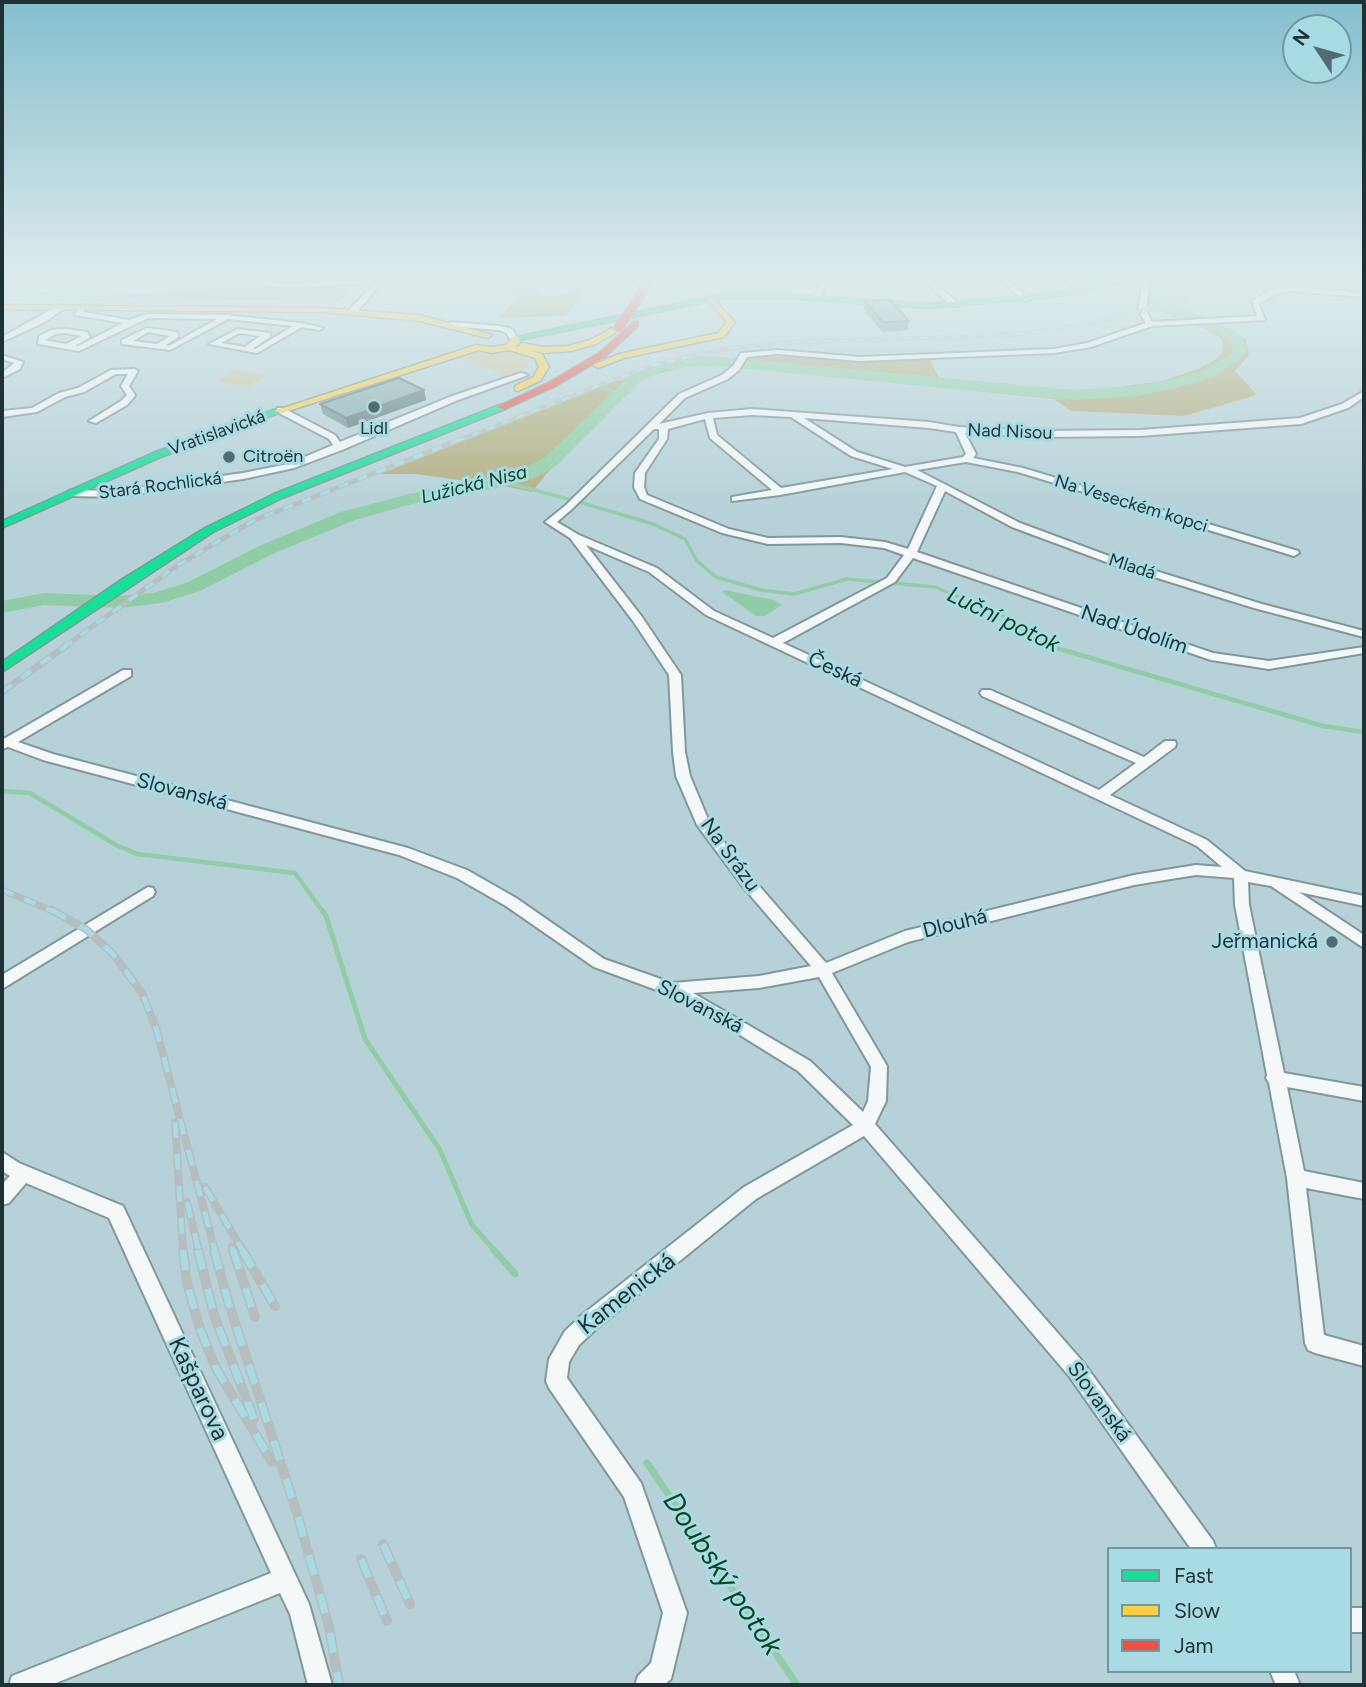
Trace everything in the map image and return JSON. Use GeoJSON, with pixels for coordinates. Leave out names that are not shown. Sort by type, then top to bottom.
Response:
{"type":"FeatureCollection","features":[{"type":"Feature","properties":{"kind":"main road","name":"Vratislavická"},"geometry":{"type":"LineString","coordinates":[[2,525],[170,450],[428,359]]}},
{"type":"Feature","properties":{"kind":"main road"},"geometry":{"type":"LineString","coordinates":[[449,420],[525,385],[543,372],[541,359]]}},
{"type":"Feature","properties":{"kind":"main road"},"geometry":{"type":"LineString","coordinates":[[2,668],[75,618],[123,577],[198,526],[270,490],[520,392],[580,359]]}},
{"type":"Feature","properties":{"kind":"main road"},"geometry":{"type":"LineString","coordinates":[[520,400],[595,359]]}},
{"type":"Feature","properties":{"kind":"main road"},"geometry":{"type":"LineString","coordinates":[[2,653],[123,577],[278,496],[520,400],[614,359]]}},
{"type":"Feature","properties":{"kind":"street"},"geometry":{"type":"LineString","coordinates":[[2,376],[17,367],[19,362],[8,359]]}},
{"type":"Feature","properties":{"kind":"street"},"geometry":{"type":"LineString","coordinates":[[575,537],[550,522],[658,426],[682,396],[725,377],[743,359]]}},
{"type":"Feature","properties":{"kind":"street"},"geometry":{"type":"LineString","coordinates":[[2,414],[34,410],[62,395],[81,390],[114,372],[134,371],[125,386],[131,395],[124,403],[93,421]]}},
{"type":"Feature","properties":{"kind":"street","name":"Stará Rochlická"},"geometry":{"type":"LineString","coordinates":[[71,493],[116,494],[243,476],[291,466],[455,398],[524,375]]}},
{"type":"Feature","properties":{"kind":"street","name":"Nad Nisou"},"geometry":{"type":"LineString","coordinates":[[658,426],[708,416],[752,412],[1041,435],[1140,433],[1301,422],[1345,406],[1364,394]]}},
{"type":"Feature","properties":{"kind":"street"},"geometry":{"type":"LineString","coordinates":[[280,410],[332,437],[339,447]]}},
{"type":"Feature","properties":{"kind":"street","name":"Mladá"},"geometry":{"type":"LineString","coordinates":[[793,415],[854,454],[911,470],[1016,525],[1113,561],[1258,606],[1364,634]]}},
{"type":"Feature","properties":{"kind":"street"},"geometry":{"type":"LineString","coordinates":[[708,416],[713,436],[780,492]]}},
{"type":"Feature","properties":{"kind":"street","name":"Nad Údolím"},"geometry":{"type":"LineString","coordinates":[[658,426],[663,439],[640,473],[639,487],[643,497],[726,531],[768,541],[860,541],[911,553],[1211,656],[1269,665],[1364,650]]}},
{"type":"Feature","properties":{"kind":"street"},"geometry":{"type":"LineString","coordinates":[[735,499],[966,459],[971,454],[959,430]]}},
{"type":"Feature","properties":{"kind":"street","name":"Na Veseckém kopci"},"geometry":{"type":"LineString","coordinates":[[966,459],[1020,470],[1294,553]]}},
{"type":"Feature","properties":{"kind":"street"},"geometry":{"type":"LineString","coordinates":[[775,642],[888,583],[911,553],[942,486]]}},
{"type":"Feature","properties":{"kind":"street","name":"Česká"},"geometry":{"type":"LineString","coordinates":[[575,537],[653,570],[710,613],[1202,843],[1241,874],[1270,881],[1364,942]]}},
{"type":"Feature","properties":{"kind":"street","name":"Na Srázu"},"geometry":{"type":"LineString","coordinates":[[575,537],[638,619],[675,676],[683,776],[705,825],[749,884],[823,970],[879,1066],[877,1101],[866,1126]]}},
{"type":"Feature","properties":{"kind":"street"},"geometry":{"type":"LineString","coordinates":[[5,744],[127,673]]}},
{"type":"Feature","properties":{"kind":"street"},"geometry":{"type":"LineString","coordinates":[[986,693],[1145,762]]}},
{"type":"Feature","properties":{"kind":"street","name":"Slovanská"},"geometry":{"type":"LineString","coordinates":[[5,744],[404,851],[472,880],[511,902],[598,963],[671,989],[717,1013],[804,1066],[866,1126],[1076,1369],[1204,1547]]}},
{"type":"Feature","properties":{"kind":"street"},"geometry":{"type":"LineString","coordinates":[[1102,794],[1170,744]]}},
{"type":"Feature","properties":{"kind":"street","name":"Dlouhá"},"geometry":{"type":"LineString","coordinates":[[671,989],[759,982],[823,970],[905,937],[1134,880],[1196,870],[1241,874]]}},
{"type":"Feature","properties":{"kind":"street"},"geometry":{"type":"LineString","coordinates":[[1241,874],[1242,905],[1274,1078],[1296,1178],[1315,1343],[1364,1356]]}},
{"type":"Feature","properties":{"kind":"street"},"geometry":{"type":"LineString","coordinates":[[1270,881],[1364,901]]}},
{"type":"Feature","properties":{"kind":"street"},"geometry":{"type":"LineString","coordinates":[[2,984],[148,892]]}},
{"type":"Feature","properties":{"kind":"street"},"geometry":{"type":"LineString","coordinates":[[1274,1078],[1364,1094]]}},
{"type":"Feature","properties":{"kind":"street","name":"Kamenická"},"geometry":{"type":"LineString","coordinates":[[647,1685],[662,1671],[676,1613],[633,1491],[556,1381],[559,1359],[572,1338],[750,1193],[866,1126]]}},
{"type":"Feature","properties":{"kind":"street","name":"Kašparova"},"geometry":{"type":"LineString","coordinates":[[2,1160],[24,1173],[116,1212],[302,1612],[320,1685]]}},
{"type":"Feature","properties":{"kind":"street"},"geometry":{"type":"LineString","coordinates":[[2,1197],[24,1173]]}},
{"type":"Feature","properties":{"kind":"street"},"geometry":{"type":"LineString","coordinates":[[1296,1178],[1364,1191]]}},
{"type":"Feature","properties":{"kind":"street"},"geometry":{"type":"LineString","coordinates":[[22,1685],[286,1579]]}},
{"type":"Feature","properties":{"kind":"shaded area"},"geometry":{"type":"Polygon","coordinates":[[[458,359],[528,359],[529,366],[510,378],[468,360],[458,359]]]}},
{"type":"Feature","properties":{"kind":"shaded area"},"geometry":{"type":"Polygon","coordinates":[[[691,359],[930,359],[940,380],[1023,389],[1097,390],[1163,381],[1200,368],[1217,359],[1246,359],[1235,371],[1257,395],[1184,416],[1071,411],[1054,399],[722,365],[693,365],[642,378],[548,472],[532,492],[415,474],[380,474],[611,383],[691,359]]]}},
{"type":"Feature","properties":{"kind":"shaded area"},"geometry":{"type":"Polygon","coordinates":[[[236,370],[268,375],[247,387],[216,381],[236,370]]]}},
{"type":"Feature","properties":{"kind":"shaded area"},"geometry":{"type":"Polygon","coordinates":[[[725,590],[774,600],[782,605],[765,616],[756,616],[722,592],[725,590]]]}},
{"type":"Feature","properties":{"kind":"building"},"geometry":{"type":"Polygon","coordinates":[[[399,378],[424,390],[346,418],[320,404],[399,378]]]}},
{"type":"Feature","properties":{"kind":"waterway","name":"Lužická Nisa"},"geometry":{"type":"LineString","coordinates":[[2,607],[44,599],[120,602],[155,599],[193,587],[268,549],[348,516],[421,496],[493,484],[526,475],[550,462],[636,378],[658,368],[685,362],[712,361],[1074,395],[1137,391],[1176,383],[1207,374],[1233,359]]}},
{"type":"Feature","properties":{"kind":"waterway"},"geometry":{"type":"LineString","coordinates":[[598,385],[619,394]]}},
{"type":"Feature","properties":{"kind":"waterway","name":"Luční potok"},"geometry":{"type":"LineString","coordinates":[[504,482],[568,499]]}},
{"type":"Feature","properties":{"kind":"waterway","name":"Luční potok"},"geometry":{"type":"LineString","coordinates":[[576,501],[653,524],[685,539],[697,561],[716,577],[761,590],[794,594],[847,579],[935,587],[1006,617],[1041,644],[1052,647]]}},
{"type":"Feature","properties":{"kind":"waterway","name":"Luční potok"},"geometry":{"type":"LineString","coordinates":[[1046,645],[1323,726],[1364,732]]}},
{"type":"Feature","properties":{"kind":"waterway","name":"Doubský potok"},"geometry":{"type":"LineString","coordinates":[[2,791],[30,793],[116,845],[137,854],[295,873],[323,912]]}},
{"type":"Feature","properties":{"kind":"waterway","name":"Doubský potok"},"geometry":{"type":"LineString","coordinates":[[322,910],[365,1039],[440,1150],[472,1225],[495,1251]]}},
{"type":"Feature","properties":{"kind":"waterway","name":"Doubský potok"},"geometry":{"type":"LineString","coordinates":[[494,1250],[515,1274]]}},
{"type":"Feature","properties":{"kind":"waterway","name":"Doubský potok"},"geometry":{"type":"LineString","coordinates":[[647,1463],[797,1685]]}},
{"type":"Feature","properties":{"kind":"railway"},"geometry":{"type":"LineString","coordinates":[[457,441],[649,366],[681,359]]}},
{"type":"Feature","properties":{"kind":"railway"},"geometry":{"type":"LineString","coordinates":[[64,647],[178,565],[255,520],[461,439]]}},
{"type":"Feature","properties":{"kind":"railway"},"geometry":{"type":"LineString","coordinates":[[2,692],[67,645]]}},
{"type":"Feature","properties":{"kind":"railway"},"geometry":{"type":"LineString","coordinates":[[2,890],[55,912]]}},
{"type":"Feature","properties":{"kind":"railway"},"geometry":{"type":"LineString","coordinates":[[52,910],[87,930],[113,954],[142,993],[156,1028],[215,1251]]}},
{"type":"Feature","properties":{"kind":"railway"},"geometry":{"type":"LineString","coordinates":[[175,1122],[183,1251]]}},
{"type":"Feature","properties":{"kind":"railway"},"geometry":{"type":"LineString","coordinates":[[205,1187],[243,1251]]}},
{"type":"Feature","properties":{"kind":"railway"},"geometry":{"type":"LineString","coordinates":[[187,1202],[199,1251]]}},
{"type":"Feature","properties":{"kind":"railway"},"geometry":{"type":"LineString","coordinates":[[232,1247],[233,1251]]}},
{"type":"Feature","properties":{"kind":"railway"},"geometry":{"type":"LineString","coordinates":[[183,1250],[187,1283],[200,1329],[216,1368],[272,1462]]}},
{"type":"Feature","properties":{"kind":"railway"},"geometry":{"type":"LineString","coordinates":[[198,1250],[214,1315],[254,1419]]}},
{"type":"Feature","properties":{"kind":"railway"},"geometry":{"type":"LineString","coordinates":[[214,1250],[297,1513],[329,1627],[339,1685]]}},
{"type":"Feature","properties":{"kind":"railway"},"geometry":{"type":"LineString","coordinates":[[233,1250],[255,1317]]}},
{"type":"Feature","properties":{"kind":"railway"},"geometry":{"type":"LineString","coordinates":[[242,1250],[275,1306]]}},
{"type":"Feature","properties":{"kind":"railway"},"geometry":{"type":"LineString","coordinates":[[383,1544],[410,1604]]}},
{"type":"Feature","properties":{"kind":"railway"},"geometry":{"type":"LineString","coordinates":[[361,1559],[387,1621]]}},
{"type":"Feature","properties":{"kind":"traffic: fast"},"geometry":{"type":"LineString","coordinates":[[2,668],[125,583],[209,530],[278,496],[502,407]]}},
{"type":"Feature","properties":{"kind":"traffic: fast"},"geometry":{"type":"LineString","coordinates":[[2,525],[157,455],[279,411]]}},
{"type":"Feature","properties":{"kind":"traffic: slow"},"geometry":{"type":"LineString","coordinates":[[279,411],[442,359]]}},
{"type":"Feature","properties":{"kind":"traffic: slow"},"geometry":{"type":"LineString","coordinates":[[518,388],[537,379],[544,367],[540,359]]}},
{"type":"Feature","properties":{"kind":"traffic: slow"},"geometry":{"type":"LineString","coordinates":[[598,365],[615,359]]}},
{"type":"Feature","properties":{"kind":"traffic: jam"},"geometry":{"type":"LineString","coordinates":[[502,407],[551,385],[596,359]]}},
{"type":"Feature","properties":{"kind":"place","name":"Lidl"},"geometry":{"type":"Point","coordinates":[374,407]}},
{"type":"Feature","properties":{"kind":"place","name":"Citroën"},"geometry":{"type":"Point","coordinates":[229,457]}},
{"type":"Feature","properties":{"kind":"place","name":"Jeřmanická"},"geometry":{"type":"Point","coordinates":[1332,942]}}]}
